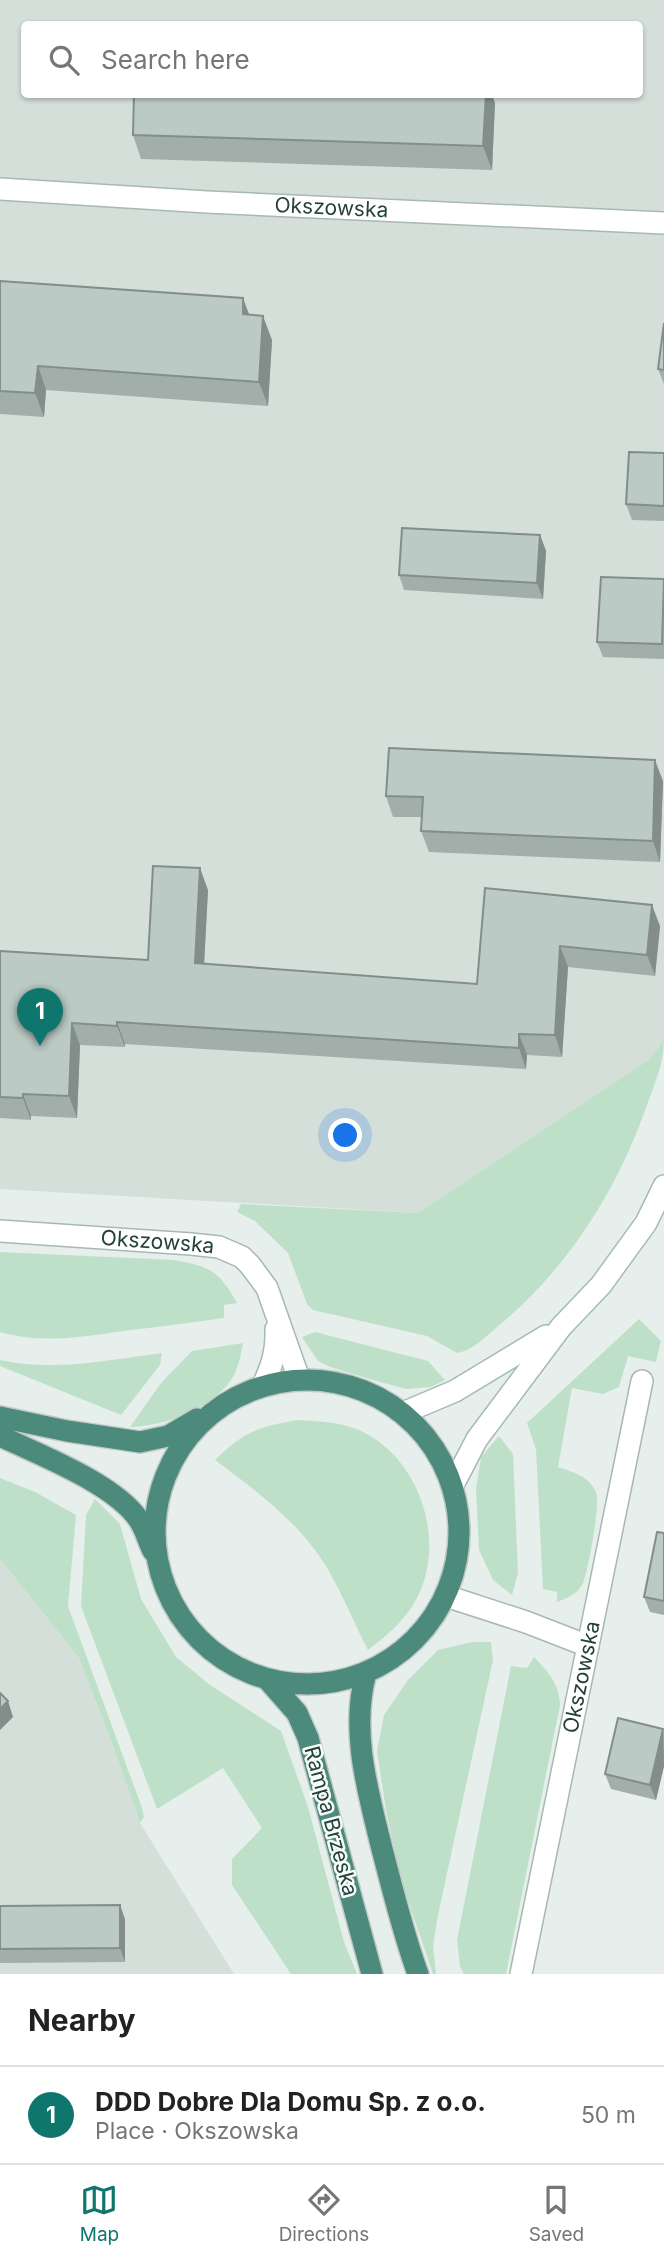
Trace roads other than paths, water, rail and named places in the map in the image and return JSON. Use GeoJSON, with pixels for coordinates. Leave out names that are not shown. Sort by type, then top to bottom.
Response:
{"type":"FeatureCollection","features":[{"type":"Feature","properties":{"kind":"highway"},"geometry":{"type":"LineString","coordinates":[[0,1417],[140,1442],[168,1436],[263,1385],[299,1379],[355,1386],[403,1413],[433,1445],[453,1485],[460,1541],[446,1596],[413,1642],[366,1673],[317,1685],[268,1680],[228,1663],[194,1636],[170,1600],[140,1521],[120,1499],[59,1464],[0,1436]]}},
{"type":"Feature","properties":{"kind":"highway"},"geometry":{"type":"LineString","coordinates":[[156,1558],[156,1503],[176,1451],[214,1410]]}},
{"type":"Feature","properties":{"kind":"highway","name":"Rampa Brzeska"},"geometry":{"type":"LineString","coordinates":[[366,1673],[360,1696],[359,1728],[367,1785],[402,1929],[418,1974]]}},
{"type":"Feature","properties":{"kind":"highway","name":"Rampa Brzeska"},"geometry":{"type":"LineString","coordinates":[[268,1680],[297,1713],[308,1738],[372,1974]]}},
{"type":"Feature","properties":{"kind":"street","name":"Okszowska"},"geometry":{"type":"LineString","coordinates":[[0,189],[207,202],[664,223]]}},
{"type":"Feature","properties":{"kind":"street"},"geometry":{"type":"LineString","coordinates":[[453,1485],[477,1439],[561,1327],[601,1284],[646,1223],[664,1186]]}},
{"type":"Feature","properties":{"kind":"street","name":"Okszowska"},"geometry":{"type":"LineString","coordinates":[[0,1231],[219,1247],[242,1257],[267,1288],[299,1379]]}},
{"type":"Feature","properties":{"kind":"street","name":"Okszowska"},"geometry":{"type":"LineString","coordinates":[[263,1385],[275,1354],[276,1316]]}},
{"type":"Feature","properties":{"kind":"street"},"geometry":{"type":"LineString","coordinates":[[403,1413],[455,1391],[561,1327]]}},
{"type":"Feature","properties":{"kind":"street","name":"Okszowska"},"geometry":{"type":"LineString","coordinates":[[521,1974],[642,1381]]}},
{"type":"Feature","properties":{"kind":"street"},"geometry":{"type":"LineString","coordinates":[[446,1596],[588,1646]]}},
{"type":"Feature","properties":{"kind":"place","name":"DDD Dobre Dla Domu Sp. z o.o."},"geometry":{"type":"Point","coordinates":[40,1046]}}]}
